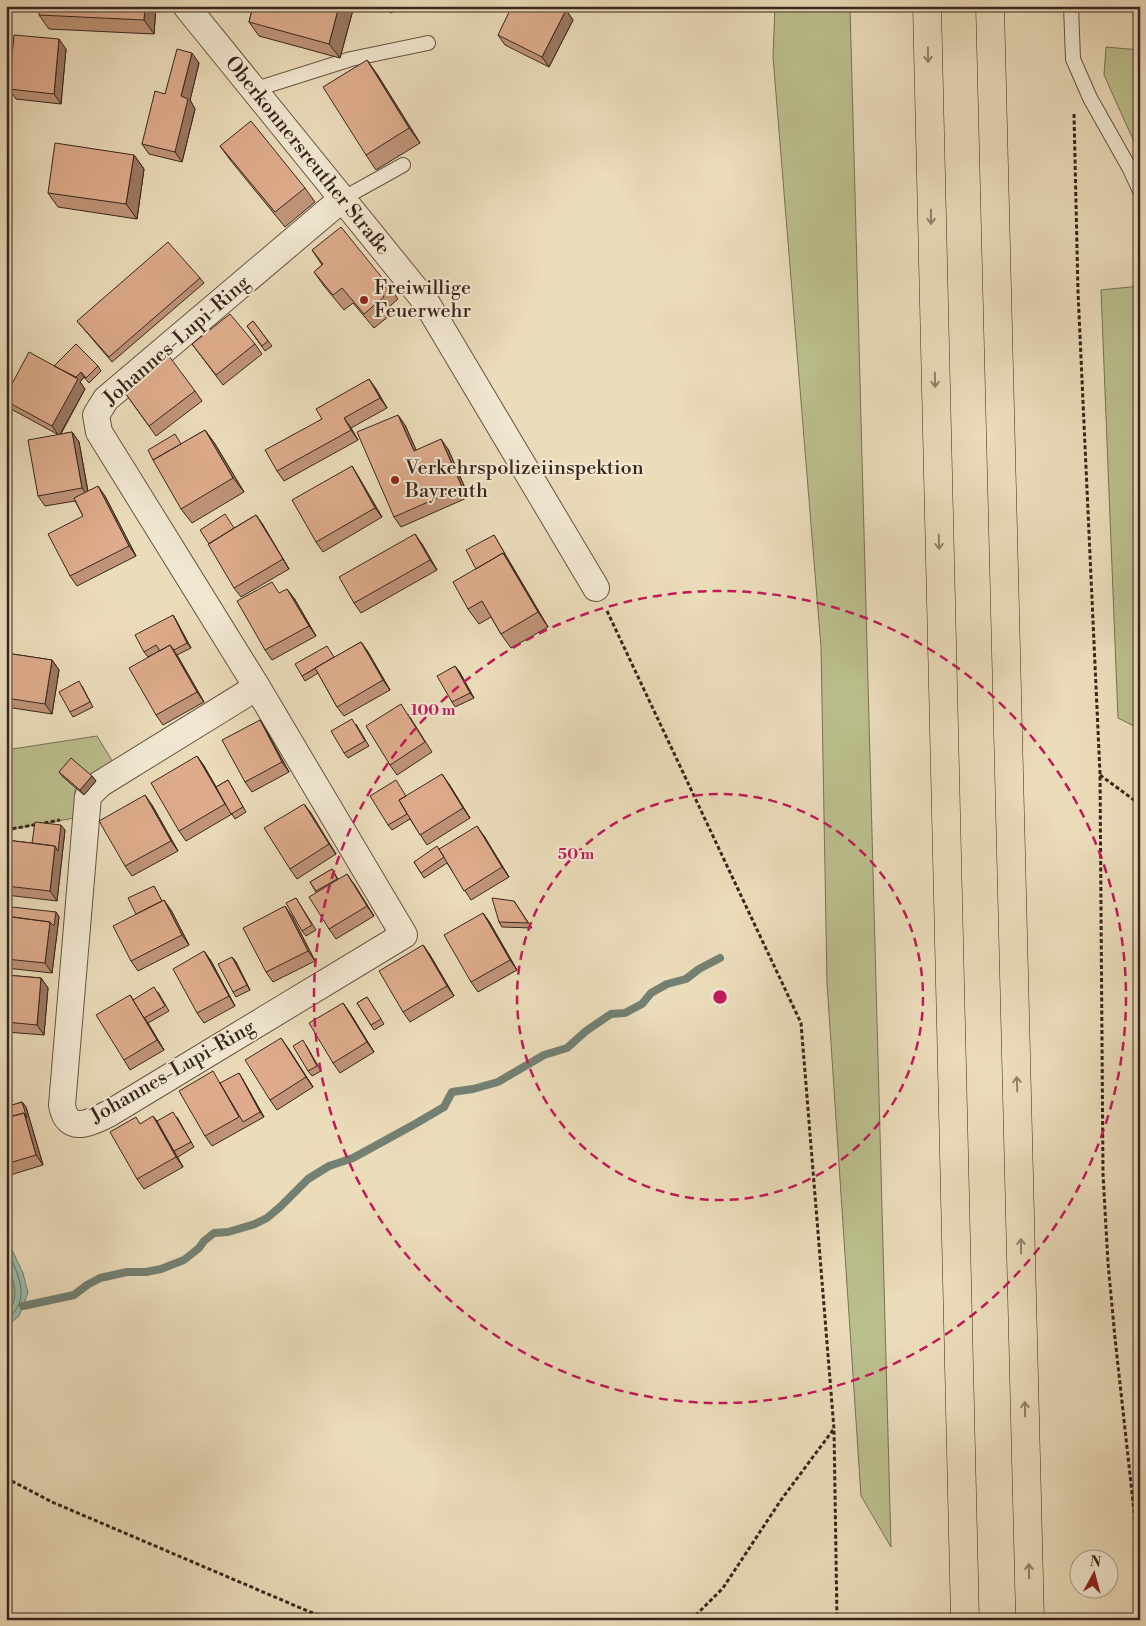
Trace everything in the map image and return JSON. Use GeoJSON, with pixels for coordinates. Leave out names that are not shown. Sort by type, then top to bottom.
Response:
{"type":"FeatureCollection","features":[{"type":"Feature","properties":{"kind":"highway"},"geometry":{"type":"LineString","coordinates":[[927,6],[965,1620]]}},
{"type":"Feature","properties":{"kind":"highway"},"geometry":{"type":"LineString","coordinates":[[990,6],[1030,1620]]}},
{"type":"Feature","properties":{"kind":"street","name":"Oberkonnersreuther Straße"},"geometry":{"type":"LineString","coordinates":[[186,6],[426,302],[596,588]]}},
{"type":"Feature","properties":{"kind":"street","name":"Johannes-Lupi-Ring"},"geometry":{"type":"LineString","coordinates":[[256,687],[100,784],[88,796],[62,1104],[64,1115],[70,1122],[80,1124],[92,1122],[110,1113],[404,935],[256,687],[99,432],[96,415],[106,399],[342,199]]}},
{"type":"Feature","properties":{"kind":"lane"},"geometry":{"type":"LineString","coordinates":[[1071,6],[1073,59],[1090,98],[1130,169],[1140,192]]}},
{"type":"Feature","properties":{"kind":"lane"},"geometry":{"type":"LineString","coordinates":[[253,90],[351,59],[428,43]]}},
{"type":"Feature","properties":{"kind":"lane"},"geometry":{"type":"LineString","coordinates":[[342,199],[403,165]]}},
{"type":"Feature","properties":{"kind":"path"},"geometry":{"type":"LineString","coordinates":[[1074,108],[1078,292],[1100,774],[1104,1174],[1108,1264],[1140,1566]]}},
{"type":"Feature","properties":{"kind":"path"},"geometry":{"type":"LineString","coordinates":[[596,588],[801,1023],[834,1429],[837,1620]]}},
{"type":"Feature","properties":{"kind":"path"},"geometry":{"type":"LineString","coordinates":[[1100,774],[1134,800],[1140,802]]}},
{"type":"Feature","properties":{"kind":"path"},"geometry":{"type":"LineString","coordinates":[[6,830],[86,816]]}},
{"type":"Feature","properties":{"kind":"path"},"geometry":{"type":"LineString","coordinates":[[691,1620],[723,1588],[781,1500],[834,1429]]}},
{"type":"Feature","properties":{"kind":"path"},"geometry":{"type":"LineString","coordinates":[[6,1478],[52,1502],[310,1612],[333,1620]]}},
{"type":"Feature","properties":{"kind":"shaded area"},"geometry":{"type":"Polygon","coordinates":[[[775,6],[850,6],[891,1547],[861,1496],[827,983],[821,647],[773,57],[775,6]]]}},
{"type":"Feature","properties":{"kind":"shaded area"},"geometry":{"type":"Polygon","coordinates":[[[1106,47],[1140,50],[1140,155],[1104,75],[1106,47]]]}},
{"type":"Feature","properties":{"kind":"shaded area"},"geometry":{"type":"Polygon","coordinates":[[[1140,286],[1140,729],[1118,718],[1101,290],[1140,286]]]}},
{"type":"Feature","properties":{"kind":"shaded area"},"geometry":{"type":"Polygon","coordinates":[[[97,736],[119,772],[86,816],[6,830],[6,750],[97,736]]]}},
{"type":"Feature","properties":{"kind":"water"},"geometry":{"type":"Polygon","coordinates":[[[6,1237],[23,1273],[28,1293],[19,1316],[6,1327],[6,1237]]]}},
{"type":"Feature","properties":{"kind":"building"},"geometry":{"type":"Polygon","coordinates":[[[39,6],[145,6],[144,20],[39,15],[39,6]]]}},
{"type":"Feature","properties":{"kind":"building"},"geometry":{"type":"Polygon","coordinates":[[[253,6],[339,6],[329,44],[249,22],[253,6]]]}},
{"type":"Feature","properties":{"kind":"building"},"geometry":{"type":"Polygon","coordinates":[[[512,6],[557,6],[566,10],[542,57],[498,35],[512,6]]]}},
{"type":"Feature","properties":{"kind":"building"},"geometry":{"type":"Polygon","coordinates":[[[14,35],[59,39],[54,94],[9,89],[14,35]]]}},
{"type":"Feature","properties":{"kind":"building"},"geometry":{"type":"Polygon","coordinates":[[[177,49],[192,53],[181,96],[188,99],[175,152],[142,144],[155,91],[165,94],[177,49]]]}},
{"type":"Feature","properties":{"kind":"building"},"geometry":{"type":"Polygon","coordinates":[[[367,60],[409,128],[366,155],[323,87],[367,60]]]}},
{"type":"Feature","properties":{"kind":"building"},"geometry":{"type":"Polygon","coordinates":[[[251,121],[305,188],[275,212],[220,146],[251,121]]]}},
{"type":"Feature","properties":{"kind":"building"},"geometry":{"type":"Polygon","coordinates":[[[55,143],[134,155],[126,204],[48,193],[55,143]]]}},
{"type":"Feature","properties":{"kind":"building"},"geometry":{"type":"Polygon","coordinates":[[[341,227],[388,285],[380,292],[384,297],[364,314],[342,288],[333,295],[314,272],[323,264],[312,250],[341,227]]]}},
{"type":"Feature","properties":{"kind":"building"},"geometry":{"type":"Polygon","coordinates":[[[168,242],[200,278],[109,357],[77,321],[168,242]]]}},
{"type":"Feature","properties":{"kind":"building"},"geometry":{"type":"Polygon","coordinates":[[[230,314],[255,344],[216,375],[192,344],[230,314]]]}},
{"type":"Feature","properties":{"kind":"building"},"geometry":{"type":"Polygon","coordinates":[[[253,321],[268,341],[262,346],[247,326],[253,321]]]}},
{"type":"Feature","properties":{"kind":"building"},"geometry":{"type":"Polygon","coordinates":[[[76,344],[98,366],[86,378],[81,372],[76,377],[54,366],[76,344]]]}},
{"type":"Feature","properties":{"kind":"building"},"geometry":{"type":"Polygon","coordinates":[[[29,352],[78,379],[52,426],[6,401],[6,395],[29,352]]]}},
{"type":"Feature","properties":{"kind":"building"},"geometry":{"type":"Polygon","coordinates":[[[169,356],[195,391],[149,426],[123,390],[169,356]]]}},
{"type":"Feature","properties":{"kind":"building"},"geometry":{"type":"Polygon","coordinates":[[[369,379],[380,398],[344,418],[351,430],[277,471],[265,450],[322,419],[316,409],[369,379]]]}},
{"type":"Feature","properties":{"kind":"building"},"geometry":{"type":"Polygon","coordinates":[[[398,415],[414,451],[441,439],[462,487],[394,517],[357,432],[398,415]]]}},
{"type":"Feature","properties":{"kind":"building"},"geometry":{"type":"Polygon","coordinates":[[[205,430],[233,478],[181,509],[153,460],[205,430]]]}},
{"type":"Feature","properties":{"kind":"building"},"geometry":{"type":"Polygon","coordinates":[[[72,432],[82,488],[38,496],[28,440],[72,432]]]}},
{"type":"Feature","properties":{"kind":"building"},"geometry":{"type":"Polygon","coordinates":[[[175,434],[181,444],[153,460],[148,450],[175,434]]]}},
{"type":"Feature","properties":{"kind":"building"},"geometry":{"type":"Polygon","coordinates":[[[352,466],[375,508],[316,542],[292,500],[352,466]]]}},
{"type":"Feature","properties":{"kind":"building"},"geometry":{"type":"Polygon","coordinates":[[[98,486],[129,546],[70,576],[48,534],[83,516],[74,498],[98,486]]]}},
{"type":"Feature","properties":{"kind":"building"},"geometry":{"type":"Polygon","coordinates":[[[225,514],[234,528],[209,544],[200,530],[225,514]]]}},
{"type":"Feature","properties":{"kind":"building"},"geometry":{"type":"Polygon","coordinates":[[[256,515],[283,559],[234,588],[208,544],[256,515]]]}},
{"type":"Feature","properties":{"kind":"building"},"geometry":{"type":"Polygon","coordinates":[[[415,534],[430,560],[354,603],[339,577],[415,534]]]}},
{"type":"Feature","properties":{"kind":"building"},"geometry":{"type":"Polygon","coordinates":[[[494,535],[505,554],[503,553],[476,569],[466,550],[494,535]]]}},
{"type":"Feature","properties":{"kind":"building"},"geometry":{"type":"Polygon","coordinates":[[[503,553],[538,612],[501,634],[482,601],[468,609],[453,582],[503,553]]]}},
{"type":"Feature","properties":{"kind":"building"},"geometry":{"type":"Polygon","coordinates":[[[272,582],[279,593],[287,589],[309,626],[265,650],[237,601],[272,582]]]}},
{"type":"Feature","properties":{"kind":"building"},"geometry":{"type":"Polygon","coordinates":[[[173,615],[187,643],[174,650],[170,645],[160,651],[156,645],[144,652],[135,635],[173,615]]]}},
{"type":"Feature","properties":{"kind":"building"},"geometry":{"type":"Polygon","coordinates":[[[361,642],[383,680],[337,707],[315,668],[361,642]]]}},
{"type":"Feature","properties":{"kind":"building"},"geometry":{"type":"Polygon","coordinates":[[[170,645],[197,692],[156,715],[129,668],[170,645]]]}},
{"type":"Feature","properties":{"kind":"building"},"geometry":{"type":"Polygon","coordinates":[[[327,646],[334,657],[302,676],[295,664],[327,646]]]}},
{"type":"Feature","properties":{"kind":"building"},"geometry":{"type":"Polygon","coordinates":[[[6,653],[52,660],[45,704],[6,698],[6,653]]]}},
{"type":"Feature","properties":{"kind":"building"},"geometry":{"type":"Polygon","coordinates":[[[455,666],[470,693],[452,702],[437,676],[455,666]]]}},
{"type":"Feature","properties":{"kind":"building"},"geometry":{"type":"Polygon","coordinates":[[[79,681],[90,702],[70,712],[59,692],[79,681]]]}},
{"type":"Feature","properties":{"kind":"building"},"geometry":{"type":"Polygon","coordinates":[[[401,704],[425,742],[390,765],[366,726],[401,704]]]}},
{"type":"Feature","properties":{"kind":"building"},"geometry":{"type":"Polygon","coordinates":[[[352,719],[365,741],[344,753],[331,731],[352,719]]]}},
{"type":"Feature","properties":{"kind":"building"},"geometry":{"type":"Polygon","coordinates":[[[260,720],[282,762],[245,782],[222,740],[260,720]]]}},
{"type":"Feature","properties":{"kind":"building"},"geometry":{"type":"Polygon","coordinates":[[[197,756],[225,804],[179,831],[151,783],[197,756]]]}},
{"type":"Feature","properties":{"kind":"building"},"geometry":{"type":"Polygon","coordinates":[[[71,758],[92,776],[80,790],[59,772],[71,758]]]}},
{"type":"Feature","properties":{"kind":"building"},"geometry":{"type":"Polygon","coordinates":[[[442,774],[463,808],[420,835],[399,800],[442,774]]]}},
{"type":"Feature","properties":{"kind":"building"},"geometry":{"type":"Polygon","coordinates":[[[228,780],[243,807],[231,814],[216,787],[228,780]]]}},
{"type":"Feature","properties":{"kind":"building"},"geometry":{"type":"Polygon","coordinates":[[[396,780],[406,796],[399,800],[407,814],[388,825],[370,796],[396,780]]]}},
{"type":"Feature","properties":{"kind":"building"},"geometry":{"type":"Polygon","coordinates":[[[145,795],[171,841],[125,866],[99,821],[145,795]]]}},
{"type":"Feature","properties":{"kind":"building"},"geometry":{"type":"Polygon","coordinates":[[[304,804],[329,844],[290,869],[264,828],[304,804]]]}},
{"type":"Feature","properties":{"kind":"building"},"geometry":{"type":"Polygon","coordinates":[[[35,822],[61,825],[58,851],[55,846],[32,843],[35,822]]]}},
{"type":"Feature","properties":{"kind":"building"},"geometry":{"type":"Polygon","coordinates":[[[477,826],[502,867],[464,891],[439,849],[477,826]]]}},
{"type":"Feature","properties":{"kind":"building"},"geometry":{"type":"Polygon","coordinates":[[[6,840],[55,846],[50,891],[6,886],[6,840]]]}},
{"type":"Feature","properties":{"kind":"building"},"geometry":{"type":"Polygon","coordinates":[[[437,846],[444,857],[421,873],[414,862],[437,846]]]}},
{"type":"Feature","properties":{"kind":"building"},"geometry":{"type":"Polygon","coordinates":[[[332,869],[337,879],[316,891],[310,882],[332,869]]]}},
{"type":"Feature","properties":{"kind":"building"},"geometry":{"type":"Polygon","coordinates":[[[347,874],[367,906],[329,929],[309,897],[347,874]]]}},
{"type":"Feature","properties":{"kind":"building"},"geometry":{"type":"Polygon","coordinates":[[[154,886],[162,901],[136,914],[128,898],[154,886]]]}},
{"type":"Feature","properties":{"kind":"building"},"geometry":{"type":"Polygon","coordinates":[[[296,898],[312,925],[302,931],[286,903],[296,898]]]}},
{"type":"Feature","properties":{"kind":"building"},"geometry":{"type":"Polygon","coordinates":[[[492,898],[514,901],[528,923],[499,922],[492,898]]]}},
{"type":"Feature","properties":{"kind":"building"},"geometry":{"type":"Polygon","coordinates":[[[164,900],[182,935],[131,961],[113,926],[164,900]]]}},
{"type":"Feature","properties":{"kind":"building"},"geometry":{"type":"Polygon","coordinates":[[[285,906],[308,951],[266,972],[243,928],[285,906]]]}},
{"type":"Feature","properties":{"kind":"building"},"geometry":{"type":"Polygon","coordinates":[[[12,907],[56,912],[54,926],[50,922],[11,917],[12,907]]]}},
{"type":"Feature","properties":{"kind":"building"},"geometry":{"type":"Polygon","coordinates":[[[483,913],[510,960],[471,982],[444,935],[483,913]]]}},
{"type":"Feature","properties":{"kind":"building"},"geometry":{"type":"Polygon","coordinates":[[[6,916],[50,922],[45,963],[6,959],[6,916]]]}},
{"type":"Feature","properties":{"kind":"building"},"geometry":{"type":"Polygon","coordinates":[[[423,945],[447,986],[403,1012],[379,971],[423,945]]]}},
{"type":"Feature","properties":{"kind":"building"},"geometry":{"type":"Polygon","coordinates":[[[204,951],[229,996],[197,1013],[173,969],[204,951]]]}},
{"type":"Feature","properties":{"kind":"building"},"geometry":{"type":"Polygon","coordinates":[[[232,957],[247,985],[233,992],[218,964],[232,957]]]}},
{"type":"Feature","properties":{"kind":"building"},"geometry":{"type":"Polygon","coordinates":[[[6,975],[41,978],[37,1025],[6,1022],[6,975]]]}},
{"type":"Feature","properties":{"kind":"building"},"geometry":{"type":"Polygon","coordinates":[[[154,987],[165,1006],[144,1018],[133,1000],[154,987]]]}},
{"type":"Feature","properties":{"kind":"building"},"geometry":{"type":"Polygon","coordinates":[[[130,995],[157,1040],[124,1060],[96,1015],[130,995]]]}},
{"type":"Feature","properties":{"kind":"building"},"geometry":{"type":"Polygon","coordinates":[[[367,997],[381,1019],[371,1025],[357,1003],[367,997]]]}},
{"type":"Feature","properties":{"kind":"building"},"geometry":{"type":"Polygon","coordinates":[[[343,1003],[367,1042],[333,1063],[309,1023],[343,1003]]]}},
{"type":"Feature","properties":{"kind":"building"},"geometry":{"type":"Polygon","coordinates":[[[281,1038],[306,1077],[270,1100],[245,1060],[281,1038]]]}},
{"type":"Feature","properties":{"kind":"building"},"geometry":{"type":"Polygon","coordinates":[[[303,1040],[317,1066],[308,1071],[293,1046],[303,1040]]]}},
{"type":"Feature","properties":{"kind":"building"},"geometry":{"type":"Polygon","coordinates":[[[213,1071],[239,1117],[205,1136],[179,1091],[213,1071]]]}},
{"type":"Feature","properties":{"kind":"building"},"geometry":{"type":"Polygon","coordinates":[[[239,1073],[260,1112],[243,1122],[220,1083],[239,1073]]]}},
{"type":"Feature","properties":{"kind":"building"},"geometry":{"type":"Polygon","coordinates":[[[22,1102],[27,1118],[24,1113],[6,1118],[6,1107],[22,1102]]]}},
{"type":"Feature","properties":{"kind":"building"},"geometry":{"type":"Polygon","coordinates":[[[173,1112],[191,1142],[174,1151],[157,1121],[173,1112]]]}},
{"type":"Feature","properties":{"kind":"building"},"geometry":{"type":"Polygon","coordinates":[[[24,1113],[36,1155],[6,1164],[6,1118],[24,1113]]]}},
{"type":"Feature","properties":{"kind":"building"},"geometry":{"type":"Polygon","coordinates":[[[153,1116],[176,1157],[137,1179],[110,1132],[136,1117],[140,1124],[153,1116]]]}},
{"type":"Feature","properties":{"kind":"waterway"},"geometry":{"type":"LineString","coordinates":[[23,1306],[74,1295],[100,1278],[127,1272],[146,1272],[161,1269],[184,1260],[214,1233],[228,1232],[255,1224],[267,1218],[308,1179],[329,1166],[353,1158],[444,1107],[452,1092],[473,1089],[498,1082],[544,1055],[567,1048],[586,1031],[611,1014],[625,1013],[642,1004],[651,993],[667,984],[686,979],[699,969],[720,958]]}},
{"type":"Feature","properties":{"kind":"place","name":"Freiwillige Feuerwehr"},"geometry":{"type":"Point","coordinates":[364,300]}},
{"type":"Feature","properties":{"kind":"place","name":"Verkehrspolizeiinspektion Bayreuth"},"geometry":{"type":"Point","coordinates":[395,480]}}]}
